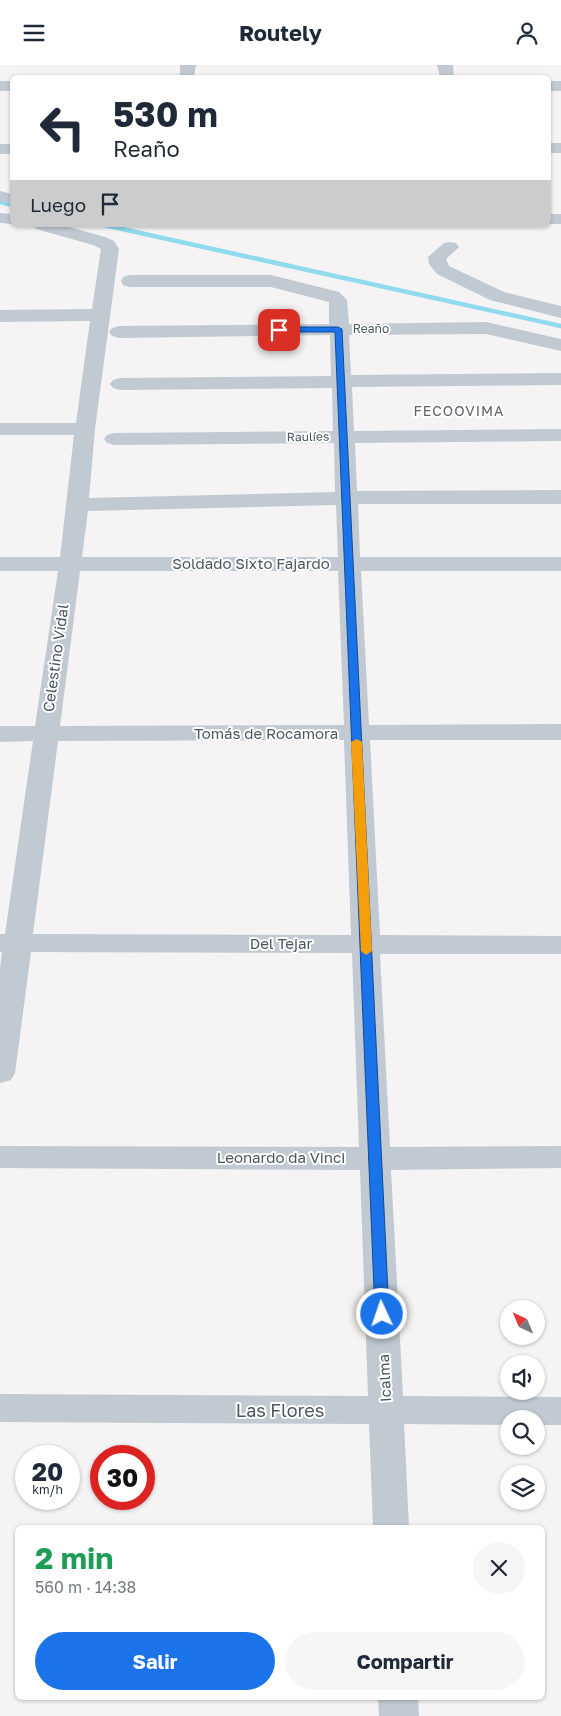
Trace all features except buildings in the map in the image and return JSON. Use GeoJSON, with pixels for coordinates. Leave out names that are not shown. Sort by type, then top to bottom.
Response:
{"type":"FeatureCollection","features":[{"type":"Feature","properties":{"kind":"street","name":"Celestino Vidal"},"geometry":{"type":"LineString","coordinates":[[0,1073],[8,943],[46,734],[78,505],[85,429],[110,249],[108,245],[49,227]]}},
{"type":"Feature","properties":{"kind":"street"},"geometry":{"type":"LineString","coordinates":[[450,247],[437,257],[438,264],[443,270],[497,296],[561,312]]}},
{"type":"Feature","properties":{"kind":"street","name":"Icalma"},"geometry":{"type":"LineString","coordinates":[[130,281],[271,281],[332,296],[338,300],[345,498],[350,563],[391,1525]]}},
{"type":"Feature","properties":{"kind":"street"},"geometry":{"type":"LineString","coordinates":[[0,316],[102,315]]}},
{"type":"Feature","properties":{"kind":"street","name":"Reaño"},"geometry":{"type":"LineString","coordinates":[[119,332],[486,328],[561,345]]}},
{"type":"Feature","properties":{"kind":"street"},"geometry":{"type":"LineString","coordinates":[[120,384],[561,379]]}},
{"type":"Feature","properties":{"kind":"street"},"geometry":{"type":"LineString","coordinates":[[0,429],[85,429]]}},
{"type":"Feature","properties":{"kind":"street","name":"Raulíes"},"geometry":{"type":"LineString","coordinates":[[114,439],[561,435]]}},
{"type":"Feature","properties":{"kind":"street"},"geometry":{"type":"LineString","coordinates":[[78,505],[345,498],[561,497]]}},
{"type":"Feature","properties":{"kind":"street","name":"Soldado Sixto Fajardo"},"geometry":{"type":"LineString","coordinates":[[0,564],[350,563],[561,565]]}},
{"type":"Feature","properties":{"kind":"street","name":"Tomás de Rocamora"},"geometry":{"type":"LineString","coordinates":[[0,734],[561,732]]}},
{"type":"Feature","properties":{"kind":"street","name":"Del Tejar"},"geometry":{"type":"LineString","coordinates":[[8,943],[561,945]]}},
{"type":"Feature","properties":{"kind":"street","name":"Leonardo da Vinci"},"geometry":{"type":"LineString","coordinates":[[0,1157],[375,1159],[561,1157]]}},
{"type":"Feature","properties":{"kind":"street","name":"Las Flores"},"geometry":{"type":"LineString","coordinates":[[0,1408],[386,1412],[561,1411]]}},
{"type":"Feature","properties":{"kind":"street"},"geometry":{"type":"LineString","coordinates":[[398,1700],[399,1716]]}},
{"type":"Feature","properties":{"kind":"waterway"},"geometry":{"type":"LineString","coordinates":[[0,202],[10,204]]}},
{"type":"Feature","properties":{"kind":"waterway"},"geometry":{"type":"LineString","coordinates":[[113,227],[561,326]]}},
{"type":"Feature","properties":{"kind":"slow traffic"},"geometry":{"type":"LineString","coordinates":[[357,742],[366,951]]}},
{"type":"Feature","properties":{"kind":"district","name":"FECOOVIMA"},"geometry":{"type":"Point","coordinates":[459,411]}},
{"type":"Feature","properties":{"kind":"route"},"geometry":{"type":"LineString","coordinates":[[279,330],[338,329],[344,437],[345,498],[350,563],[382,1314]]}}]}
